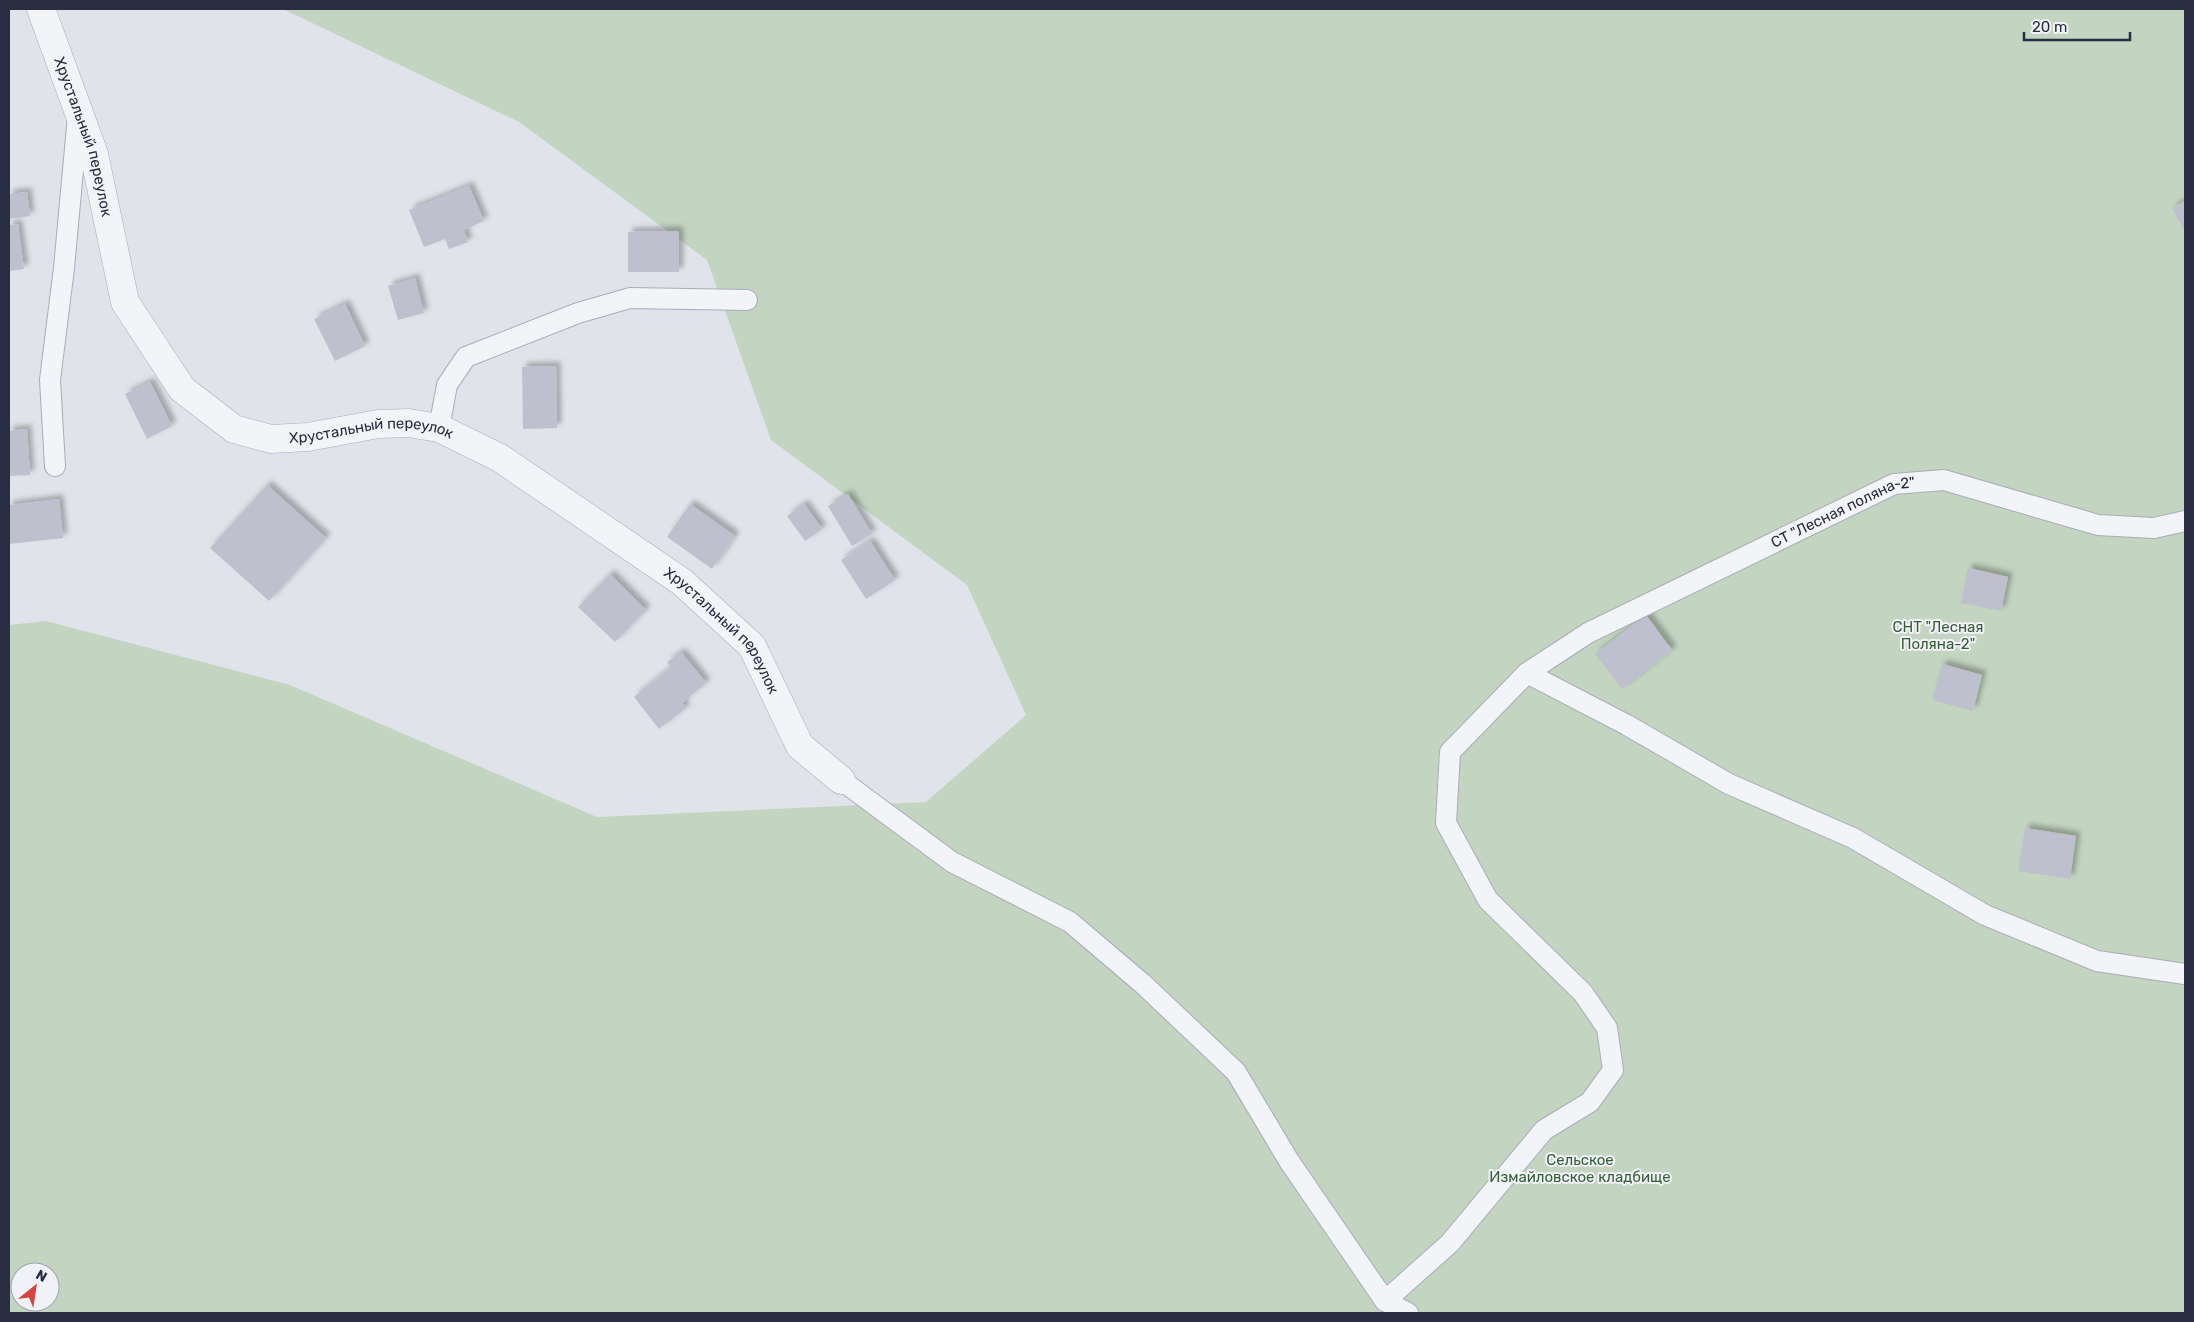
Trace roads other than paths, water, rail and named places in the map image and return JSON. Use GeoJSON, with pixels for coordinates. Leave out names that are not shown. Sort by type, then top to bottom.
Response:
{"type":"FeatureCollection","features":[{"type":"Feature","properties":{"kind":"street","name":"Хрустальный переулок"},"geometry":{"type":"LineString","coordinates":[[41,9],[94,154],[125,302],[182,389],[234,429],[271,439],[308,437],[378,424],[409,423],[439,428],[500,458],[682,582],[752,646],[800,746],[841,780]]}},
{"type":"Feature","properties":{"kind":"lane"},"geometry":{"type":"LineString","coordinates":[[55,466],[50,380],[64,268],[78,112]]}},
{"type":"Feature","properties":{"kind":"lane"},"geometry":{"type":"LineString","coordinates":[[439,428],[447,385],[466,357],[578,313],[630,298],[746,300]]}},
{"type":"Feature","properties":{"kind":"lane","name":"СТ \"Лесная поляна-2\""},"geometry":{"type":"LineString","coordinates":[[1385,1301],[1450,1243],[1544,1130],[1590,1102],[1613,1070],[1607,1028],[1583,993],[1488,900],[1446,823],[1450,752],[1527,674],[1588,633],[1894,484],[1944,480],[2098,525],[2154,528],[2185,521]]}},
{"type":"Feature","properties":{"kind":"lane"},"geometry":{"type":"LineString","coordinates":[[1527,674],[1627,726],[1729,784],[1853,838],[1985,916],[2097,961],[2185,974]]}},
{"type":"Feature","properties":{"kind":"lane"},"geometry":{"type":"LineString","coordinates":[[841,780],[952,862],[1070,922],[1143,984],[1236,1072],[1289,1161],[1385,1301],[1408,1313]]}},
{"type":"Feature","properties":{"kind":"park label","name":"СНТ \"Лесная Поляна-2\""},"geometry":{"type":"Point","coordinates":[1938,636]}},
{"type":"Feature","properties":{"kind":"park label","name":"Сельское Измайловское кладбище"},"geometry":{"type":"Point","coordinates":[1580,1168]}}]}
